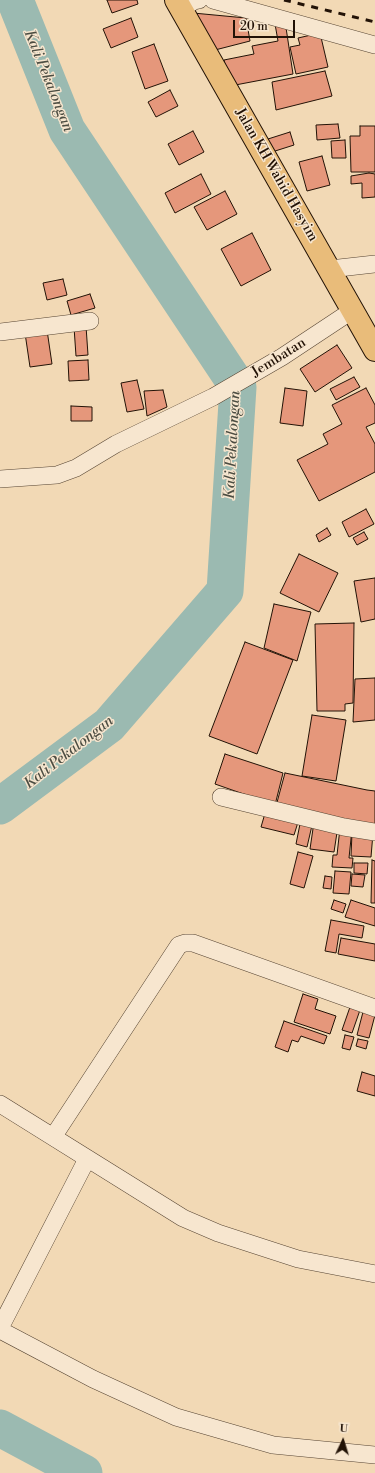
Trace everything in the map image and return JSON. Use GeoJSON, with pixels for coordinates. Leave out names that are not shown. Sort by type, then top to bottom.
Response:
{"type":"FeatureCollection","features":[{"type":"Feature","properties":{"kind":"main road","name":"Jalan KH Wahid Hasyim"},"geometry":{"type":"LineString","coordinates":[[185,3],[375,350]]}},
{"type":"Feature","properties":{"kind":"street"},"geometry":{"type":"LineString","coordinates":[[213,0],[375,45]]}},
{"type":"Feature","properties":{"kind":"street"},"geometry":{"type":"LineString","coordinates":[[330,269],[375,264]]}},
{"type":"Feature","properties":{"kind":"street","name":"Jembatan"},"geometry":{"type":"LineString","coordinates":[[0,479],[57,475],[76,468],[116,444],[225,390],[282,357],[353,310]]}},
{"type":"Feature","properties":{"kind":"street"},"geometry":{"type":"LineString","coordinates":[[0,332],[90,321]]}},
{"type":"Feature","properties":{"kind":"street"},"geometry":{"type":"LineString","coordinates":[[221,797],[344,827],[375,832]]}},
{"type":"Feature","properties":{"kind":"street"},"geometry":{"type":"LineString","coordinates":[[54,1137],[179,945],[193,942],[375,1006]]}},
{"type":"Feature","properties":{"kind":"street"},"geometry":{"type":"LineString","coordinates":[[0,1104],[182,1218],[218,1233],[298,1259],[375,1274]]}},
{"type":"Feature","properties":{"kind":"street"},"geometry":{"type":"LineString","coordinates":[[87,1159],[0,1329],[93,1379],[176,1417],[272,1445],[375,1455]]}},
{"type":"Feature","properties":{"kind":"building"},"geometry":{"type":"Polygon","coordinates":[[[107,0],[137,0],[138,4],[112,13],[107,0]]]}},
{"type":"Feature","properties":{"kind":"building"},"geometry":{"type":"Polygon","coordinates":[[[193,13],[246,18],[250,41],[215,50],[193,13]]]}},
{"type":"Feature","properties":{"kind":"building"},"geometry":{"type":"Polygon","coordinates":[[[131,18],[138,37],[111,48],[103,29],[131,18]]]}},
{"type":"Feature","properties":{"kind":"building"},"geometry":{"type":"Polygon","coordinates":[[[285,21],[293,74],[230,86],[224,60],[254,54],[252,46],[278,41],[275,24],[285,21]]]}},
{"type":"Feature","properties":{"kind":"building"},"geometry":{"type":"Polygon","coordinates":[[[320,33],[328,67],[296,74],[290,47],[300,45],[298,38],[320,33]]]}},
{"type":"Feature","properties":{"kind":"building"},"geometry":{"type":"Polygon","coordinates":[[[154,44],[168,81],[145,89],[132,52],[154,44]]]}},
{"type":"Feature","properties":{"kind":"building"},"geometry":{"type":"Polygon","coordinates":[[[325,71],[332,96],[276,110],[272,82],[325,71]]]}},
{"type":"Feature","properties":{"kind":"building"},"geometry":{"type":"Polygon","coordinates":[[[170,90],[178,106],[156,117],[148,102],[170,90]]]}},
{"type":"Feature","properties":{"kind":"building"},"geometry":{"type":"Polygon","coordinates":[[[338,124],[340,138],[317,140],[316,125],[338,124]]]}},
{"type":"Feature","properties":{"kind":"building"},"geometry":{"type":"Polygon","coordinates":[[[360,126],[375,126],[375,172],[351,172],[350,136],[360,136],[360,126]]]}},
{"type":"Feature","properties":{"kind":"building"},"geometry":{"type":"Polygon","coordinates":[[[193,131],[204,152],[179,165],[168,144],[193,131]]]}},
{"type":"Feature","properties":{"kind":"building"},"geometry":{"type":"Polygon","coordinates":[[[290,132],[294,145],[272,152],[268,139],[290,132]]]}},
{"type":"Feature","properties":{"kind":"building"},"geometry":{"type":"Polygon","coordinates":[[[345,140],[346,158],[332,158],[331,141],[345,140]]]}},
{"type":"Feature","properties":{"kind":"building"},"geometry":{"type":"Polygon","coordinates":[[[322,156],[330,185],[307,191],[299,162],[322,156]]]}},
{"type":"Feature","properties":{"kind":"building"},"geometry":{"type":"Polygon","coordinates":[[[369,173],[375,174],[375,197],[362,198],[362,183],[351,184],[351,176],[369,173]]]}},
{"type":"Feature","properties":{"kind":"building"},"geometry":{"type":"Polygon","coordinates":[[[201,174],[211,194],[175,213],[165,193],[201,174]]]}},
{"type":"Feature","properties":{"kind":"building"},"geometry":{"type":"Polygon","coordinates":[[[225,191],[237,214],[207,230],[194,207],[225,191]]]}},
{"type":"Feature","properties":{"kind":"building"},"geometry":{"type":"Polygon","coordinates":[[[252,233],[271,270],[241,286],[221,249],[252,233]]]}},
{"type":"Feature","properties":{"kind":"building"},"geometry":{"type":"Polygon","coordinates":[[[63,279],[67,295],[47,300],[43,283],[63,279]]]}},
{"type":"Feature","properties":{"kind":"building"},"geometry":{"type":"Polygon","coordinates":[[[90,294],[95,308],[71,315],[67,301],[90,294]]]}},
{"type":"Feature","properties":{"kind":"building"},"geometry":{"type":"Polygon","coordinates":[[[86,326],[88,355],[76,356],[74,327],[86,326]]]}},
{"type":"Feature","properties":{"kind":"building"},"geometry":{"type":"Polygon","coordinates":[[[47,330],[52,364],[30,367],[25,333],[47,330]]]}},
{"type":"Feature","properties":{"kind":"building"},"geometry":{"type":"Polygon","coordinates":[[[337,345],[352,368],[315,392],[300,369],[337,345]]]}},
{"type":"Feature","properties":{"kind":"building"},"geometry":{"type":"Polygon","coordinates":[[[88,360],[89,380],[69,381],[68,361],[88,360]]]}},
{"type":"Feature","properties":{"kind":"building"},"geometry":{"type":"Polygon","coordinates":[[[354,377],[360,387],[336,400],[330,389],[354,377]]]}},
{"type":"Feature","properties":{"kind":"building"},"geometry":{"type":"Polygon","coordinates":[[[137,380],[144,409],[127,412],[121,383],[137,380]]]}},
{"type":"Feature","properties":{"kind":"building"},"geometry":{"type":"Polygon","coordinates":[[[285,388],[307,391],[303,426],[280,423],[285,388]]]}},
{"type":"Feature","properties":{"kind":"building"},"geometry":{"type":"Polygon","coordinates":[[[366,388],[375,405],[375,423],[366,427],[375,444],[375,472],[319,501],[297,460],[328,444],[323,434],[342,424],[332,405],[366,388]]]}},
{"type":"Feature","properties":{"kind":"building"},"geometry":{"type":"Polygon","coordinates":[[[163,390],[167,407],[147,416],[144,391],[163,390]]]}},
{"type":"Feature","properties":{"kind":"building"},"geometry":{"type":"Polygon","coordinates":[[[71,406],[92,407],[92,421],[71,421],[71,406]]]}},
{"type":"Feature","properties":{"kind":"building"},"geometry":{"type":"Polygon","coordinates":[[[366,509],[374,524],[349,537],[342,522],[366,509]]]}},
{"type":"Feature","properties":{"kind":"building"},"geometry":{"type":"Polygon","coordinates":[[[327,528],[331,535],[319,542],[316,535],[327,528]]]}},
{"type":"Feature","properties":{"kind":"building"},"geometry":{"type":"Polygon","coordinates":[[[364,532],[368,539],[357,545],[353,538],[364,532]]]}},
{"type":"Feature","properties":{"kind":"building"},"geometry":{"type":"Polygon","coordinates":[[[299,554],[338,573],[319,612],[280,593],[299,554]]]}},
{"type":"Feature","properties":{"kind":"building"},"geometry":{"type":"Polygon","coordinates":[[[375,578],[375,619],[361,622],[354,581],[375,578]]]}},
{"type":"Feature","properties":{"kind":"building"},"geometry":{"type":"Polygon","coordinates":[[[274,604],[311,612],[297,661],[264,648],[274,604]]]}},
{"type":"Feature","properties":{"kind":"building"},"geometry":{"type":"Polygon","coordinates":[[[354,623],[353,703],[345,704],[345,711],[317,711],[315,624],[354,623]]]}},
{"type":"Feature","properties":{"kind":"building"},"geometry":{"type":"Polygon","coordinates":[[[245,642],[293,660],[257,754],[209,736],[245,642]]]}},
{"type":"Feature","properties":{"kind":"building"},"geometry":{"type":"Polygon","coordinates":[[[375,678],[375,720],[353,722],[355,679],[375,678]]]}},
{"type":"Feature","properties":{"kind":"building"},"geometry":{"type":"Polygon","coordinates":[[[312,715],[346,720],[336,781],[302,776],[312,715]]]}},
{"type":"Feature","properties":{"kind":"building"},"geometry":{"type":"Polygon","coordinates":[[[225,754],[283,773],[275,805],[215,784],[225,754]]]}},
{"type":"Feature","properties":{"kind":"building"},"geometry":{"type":"Polygon","coordinates":[[[285,773],[375,791],[375,825],[276,806],[285,773]]]}},
{"type":"Feature","properties":{"kind":"building"},"geometry":{"type":"Polygon","coordinates":[[[266,810],[299,819],[294,835],[261,827],[266,810]]]}},
{"type":"Feature","properties":{"kind":"building"},"geometry":{"type":"Polygon","coordinates":[[[301,819],[313,821],[307,847],[296,844],[301,819]]]}},
{"type":"Feature","properties":{"kind":"building"},"geometry":{"type":"Polygon","coordinates":[[[314,822],[338,826],[334,852],[310,849],[314,822]]]}},
{"type":"Feature","properties":{"kind":"building"},"geometry":{"type":"Polygon","coordinates":[[[340,828],[352,829],[349,858],[353,858],[352,868],[332,867],[333,855],[337,855],[340,828]]]}},
{"type":"Feature","properties":{"kind":"building"},"geometry":{"type":"Polygon","coordinates":[[[352,833],[373,833],[371,857],[351,856],[352,833]]]}},
{"type":"Feature","properties":{"kind":"building"},"geometry":{"type":"Polygon","coordinates":[[[298,852],[313,856],[304,888],[290,884],[298,852]]]}},
{"type":"Feature","properties":{"kind":"building"},"geometry":{"type":"Polygon","coordinates":[[[372,860],[375,861],[375,903],[371,903],[372,860]]]}},
{"type":"Feature","properties":{"kind":"building"},"geometry":{"type":"Polygon","coordinates":[[[354,863],[368,863],[367,874],[354,873],[354,863]]]}},
{"type":"Feature","properties":{"kind":"building"},"geometry":{"type":"Polygon","coordinates":[[[335,871],[351,872],[349,894],[333,893],[335,871]]]}},
{"type":"Feature","properties":{"kind":"building"},"geometry":{"type":"Polygon","coordinates":[[[352,874],[365,875],[363,887],[351,886],[352,874]]]}},
{"type":"Feature","properties":{"kind":"building"},"geometry":{"type":"Polygon","coordinates":[[[325,876],[332,877],[331,889],[323,888],[325,876]]]}},
{"type":"Feature","properties":{"kind":"building"},"geometry":{"type":"Polygon","coordinates":[[[334,900],[346,904],[343,913],[331,909],[334,900]]]}},
{"type":"Feature","properties":{"kind":"building"},"geometry":{"type":"Polygon","coordinates":[[[351,900],[375,908],[375,926],[345,917],[351,900]]]}},
{"type":"Feature","properties":{"kind":"building"},"geometry":{"type":"Polygon","coordinates":[[[331,920],[364,926],[362,938],[339,934],[336,953],[325,951],[331,920]]]}},
{"type":"Feature","properties":{"kind":"building"},"geometry":{"type":"Polygon","coordinates":[[[341,938],[375,944],[375,961],[338,954],[341,938]]]}},
{"type":"Feature","properties":{"kind":"building"},"geometry":{"type":"Polygon","coordinates":[[[303,994],[318,999],[315,1009],[336,1016],[330,1034],[294,1022],[303,994]]]}},
{"type":"Feature","properties":{"kind":"building"},"geometry":{"type":"Polygon","coordinates":[[[350,1007],[360,1010],[352,1033],[342,1030],[350,1007]]]}},
{"type":"Feature","properties":{"kind":"building"},"geometry":{"type":"Polygon","coordinates":[[[363,1012],[375,1015],[369,1038],[357,1035],[363,1012]]]}},
{"type":"Feature","properties":{"kind":"building"},"geometry":{"type":"Polygon","coordinates":[[[284,1021],[327,1036],[324,1044],[301,1036],[298,1042],[292,1040],[288,1052],[275,1047],[284,1021]]]}},
{"type":"Feature","properties":{"kind":"building"},"geometry":{"type":"Polygon","coordinates":[[[345,1035],[354,1037],[350,1050],[342,1048],[345,1035]]]}},
{"type":"Feature","properties":{"kind":"building"},"geometry":{"type":"Polygon","coordinates":[[[358,1039],[368,1041],[366,1049],[356,1046],[358,1039]]]}},
{"type":"Feature","properties":{"kind":"building"},"geometry":{"type":"Polygon","coordinates":[[[362,1072],[375,1076],[375,1096],[357,1091],[362,1072]]]}},
{"type":"Feature","properties":{"kind":"waterway","name":"Kali Pekalongan"},"geometry":{"type":"LineString","coordinates":[[0,806],[109,725],[225,591],[238,387],[67,130],[15,0]]}},
{"type":"Feature","properties":{"kind":"waterway","name":"Kali Pekalongan"},"geometry":{"type":"LineString","coordinates":[[0,1428],[84,1473]]}},
{"type":"Feature","properties":{"kind":"railway"},"geometry":{"type":"LineString","coordinates":[[284,0],[375,22]]}}]}
